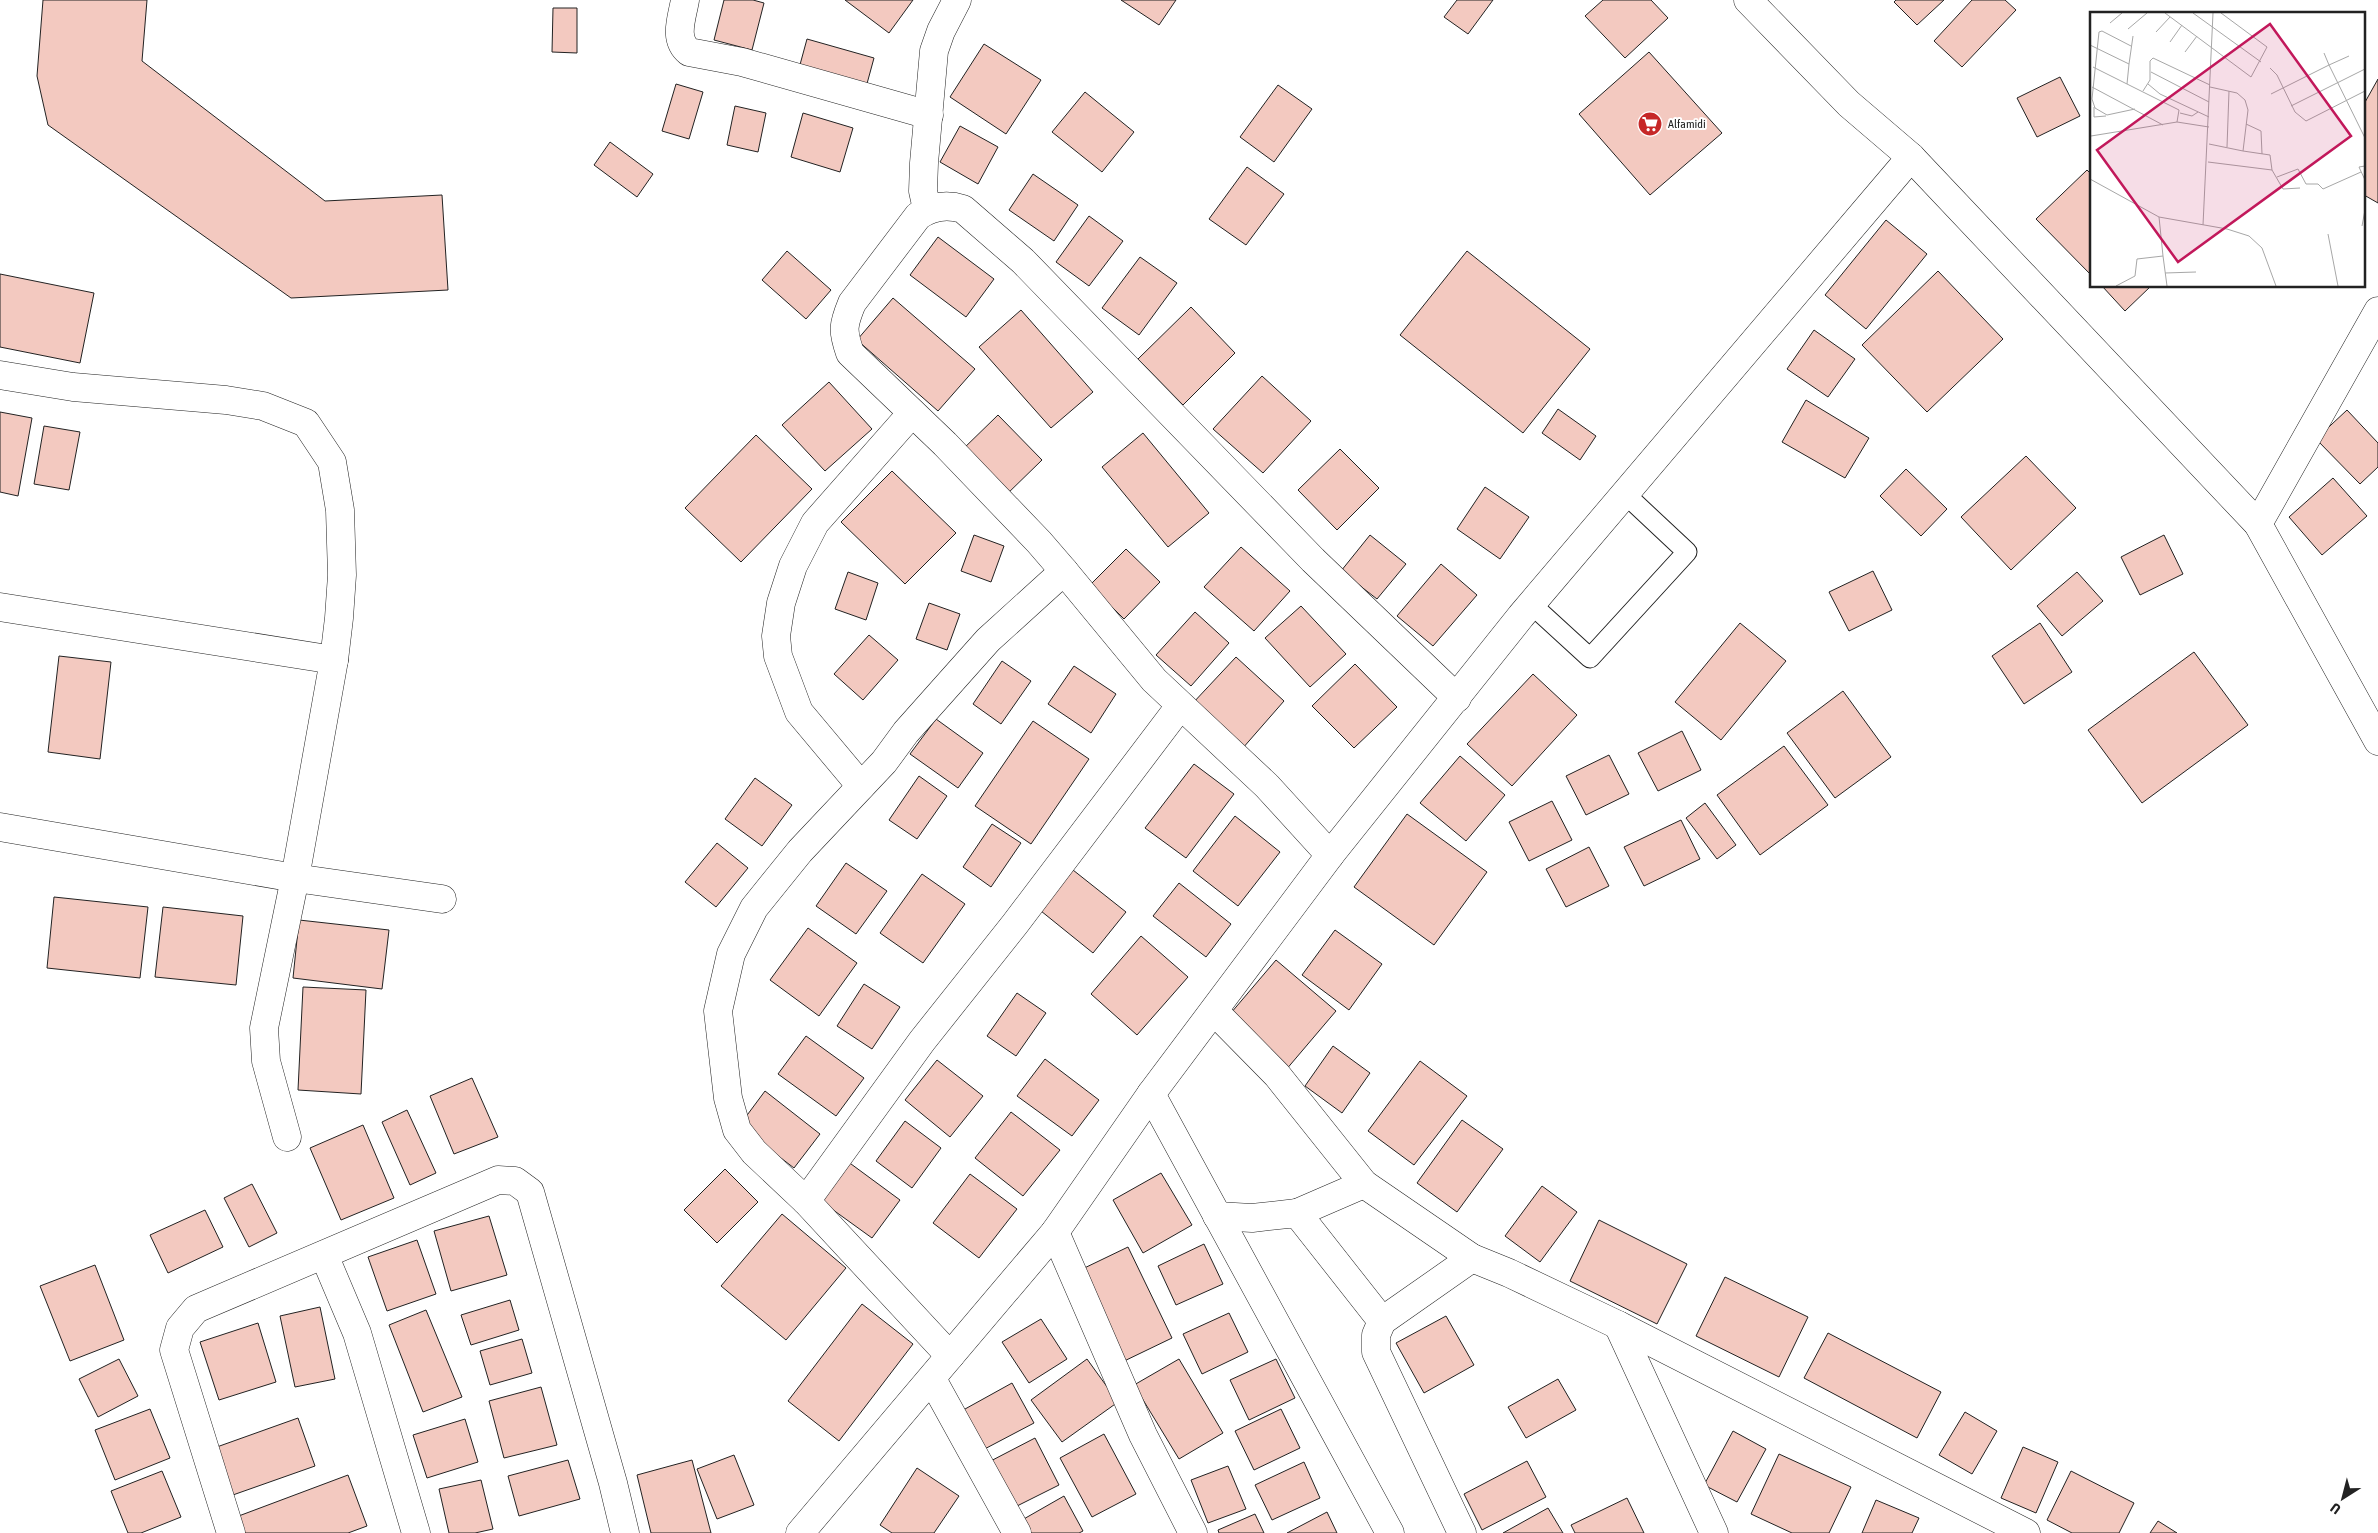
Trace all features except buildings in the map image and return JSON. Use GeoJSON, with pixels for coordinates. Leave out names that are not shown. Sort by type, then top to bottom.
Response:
{"type":"FeatureCollection","features":[{"type":"Feature","properties":{"kind":"street"},"geometry":{"type":"LineString","coordinates":[[685,0],[679,38],[683,47],[689,52],[742,62],[929,115]]}},
{"type":"Feature","properties":{"kind":"street"},"geometry":{"type":"LineString","coordinates":[[927,210],[923,191],[934,52],[941,30],[957,0]]}},
{"type":"Feature","properties":{"kind":"street"},"geometry":{"type":"LineString","coordinates":[[1748,0],[1848,104],[1911,157],[2258,524],[2378,741]]}},
{"type":"Feature","properties":{"kind":"street"},"geometry":{"type":"LineString","coordinates":[[800,1533],[1055,1232],[1151,1094],[1330,855],[1531,604],[1911,157]]}},
{"type":"Feature","properties":{"kind":"street"},"geometry":{"type":"LineString","coordinates":[[1330,855],[1268,786],[1180,706],[1137,660],[1039,542],[945,444],[850,353],[843,333],[846,316],[852,303],[918,216],[927,210],[952,205],[963,209],[1023,261],[1313,560],[1457,698]]}},
{"type":"Feature","properties":{"kind":"street"},"geometry":{"type":"LineString","coordinates":[[2258,524],[2378,311]]}},
{"type":"Feature","properties":{"kind":"street"},"geometry":{"type":"LineString","coordinates":[[0,374],[73,387],[235,401],[263,406],[306,423],[332,462],[340,510],[342,575],[334,660],[296,878],[264,1028],[266,1061],[287,1137]]}},
{"type":"Feature","properties":{"kind":"street"},"geometry":{"type":"LineString","coordinates":[[861,786],[799,712],[778,656],[776,636],[781,603],[793,566],[815,523],[912,413]]}},
{"type":"Feature","properties":{"kind":"street"},"geometry":{"type":"LineString","coordinates":[[950,1356],[806,1202],[754,1152],[737,1130],[728,1098],[718,1011],[731,954],[754,908],[806,845],[884,762],[906,732],[988,640],[1064,571]]}},
{"type":"Feature","properties":{"kind":"street"},"geometry":{"type":"LineString","coordinates":[[0,607],[334,660]]}},
{"type":"Feature","properties":{"kind":"street"},"geometry":{"type":"LineString","coordinates":[[806,1202],[922,1041],[1015,924],[1180,706]]}},
{"type":"Feature","properties":{"kind":"street"},"geometry":{"type":"LineString","coordinates":[[0,827],[296,878],[442,899]]}},
{"type":"Feature","properties":{"kind":"street"},"geometry":{"type":"LineString","coordinates":[[1214,1011],[1277,1074],[1364,1184],[1472,1258],[1509,1272],[1618,1324],[2026,1533]]}},
{"type":"Feature","properties":{"kind":"street"},"geometry":{"type":"LineString","coordinates":[[1151,1094],[1390,1533]]}},
{"type":"Feature","properties":{"kind":"street"},"geometry":{"type":"LineString","coordinates":[[231,1533],[174,1350],[180,1328],[196,1309],[498,1180],[515,1181],[530,1192],[613,1483],[625,1533]]}},
{"type":"Feature","properties":{"kind":"street"},"geometry":{"type":"LineString","coordinates":[[1218,1216],[1252,1218],[1297,1213],[1364,1184]]}},
{"type":"Feature","properties":{"kind":"street"},"geometry":{"type":"LineString","coordinates":[[1297,1213],[1382,1321]]}},
{"type":"Feature","properties":{"kind":"street"},"geometry":{"type":"LineString","coordinates":[[1055,1232],[1144,1435],[1194,1533]]}},
{"type":"Feature","properties":{"kind":"street"},"geometry":{"type":"LineString","coordinates":[[324,1255],[356,1333],[416,1533]]}},
{"type":"Feature","properties":{"kind":"street"},"geometry":{"type":"LineString","coordinates":[[1462,1533],[1376,1352],[1376,1336],[1382,1321],[1472,1258]]}},
{"type":"Feature","properties":{"kind":"street"},"geometry":{"type":"LineString","coordinates":[[1618,1324],[1714,1533]]}},
{"type":"Feature","properties":{"kind":"street"},"geometry":{"type":"LineString","coordinates":[[932,1379],[1017,1533]]}},
{"type":"Feature","properties":{"kind":"lane"},"geometry":{"type":"LineString","coordinates":[[1531,604],[1590,658],[1687,552],[1624,493]]}},
{"type":"Feature","properties":{"kind":"place","name":"Alfamidi"},"geometry":{"type":"Point","coordinates":[1650,124]}}]}
